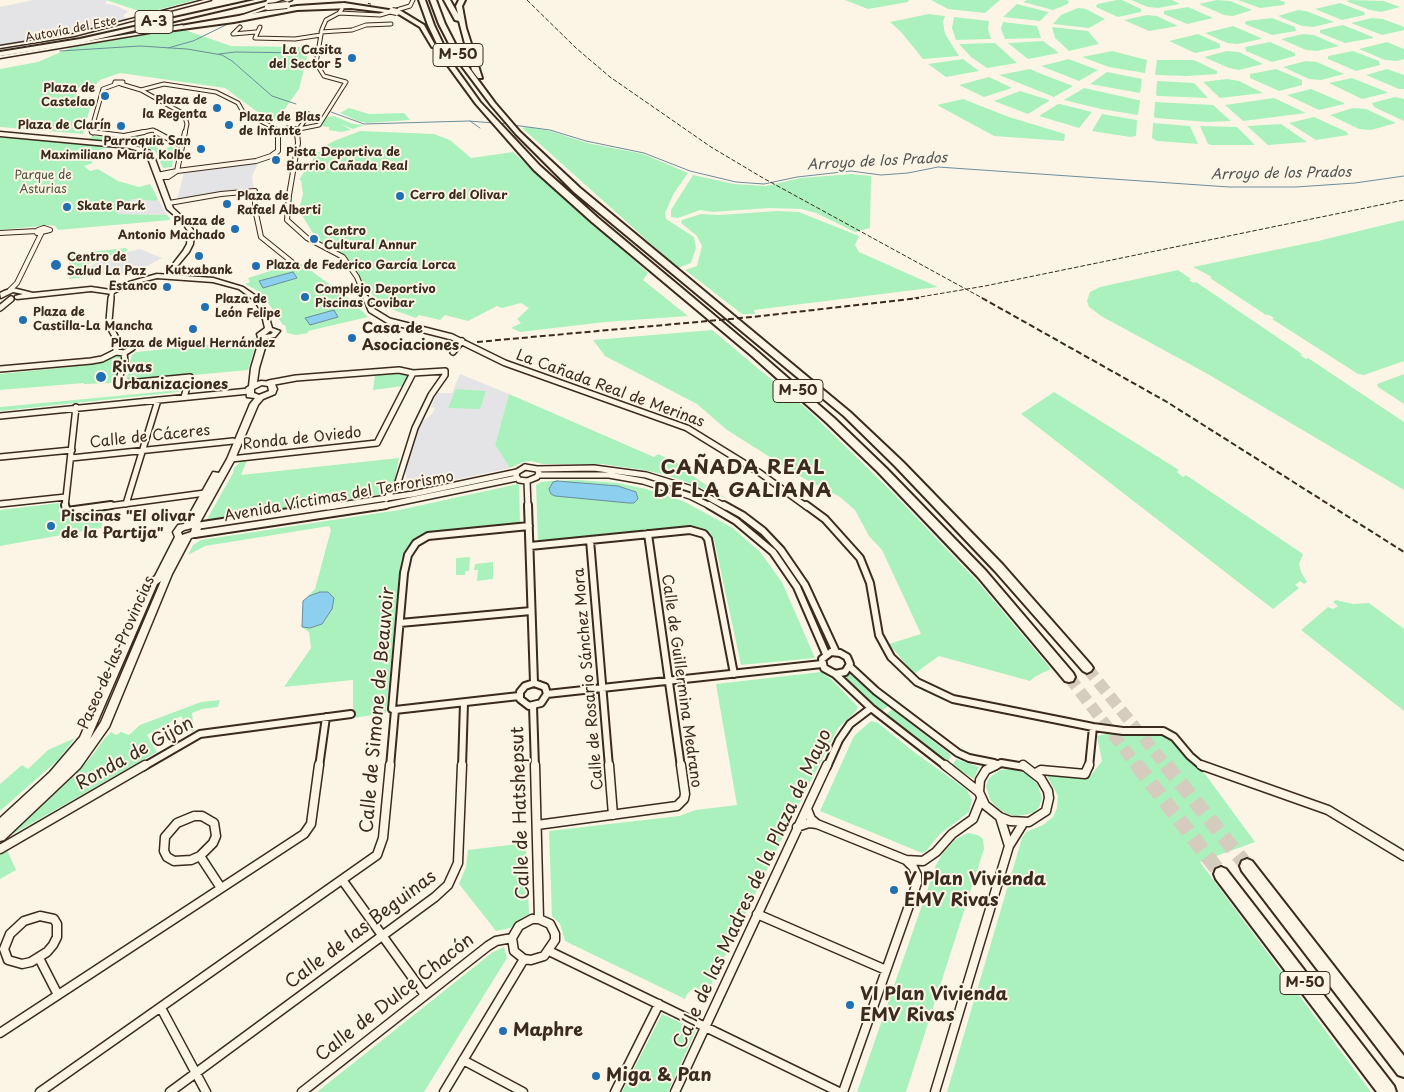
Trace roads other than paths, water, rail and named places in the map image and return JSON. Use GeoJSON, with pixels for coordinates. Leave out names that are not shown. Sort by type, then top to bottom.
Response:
{"type":"FeatureCollection","features":[{"type":"Feature","properties":{"kind":"highway"},"geometry":{"type":"LineString","coordinates":[[101,29],[211,2],[230,0]]}},
{"type":"Feature","properties":{"kind":"highway","name":"Autovía del Este"},"geometry":{"type":"LineString","coordinates":[[0,52],[58,42],[250,0]]}},
{"type":"Feature","properties":{"kind":"highway","name":"Autovía del Este"},"geometry":{"type":"LineString","coordinates":[[0,52],[118,33],[262,0]]}},
{"type":"Feature","properties":{"kind":"highway"},"geometry":{"type":"LineString","coordinates":[[118,33],[288,3],[371,0],[407,15],[422,26],[434,47],[449,63]]}},
{"type":"Feature","properties":{"kind":"highway","name":"M-50"},"geometry":{"type":"LineString","coordinates":[[422,0],[431,25],[449,63],[478,103],[537,168],[595,220],[755,354],[830,420],[882,470],[982,574],[1069,677]]}},
{"type":"Feature","properties":{"kind":"highway","name":"M-50"},"geometry":{"type":"LineString","coordinates":[[433,0],[442,24],[461,61],[518,133],[577,190],[769,348],[899,464],[999,568],[1087,668]]}},
{"type":"Feature","properties":{"kind":"highway"},"geometry":{"type":"LineString","coordinates":[[440,0],[449,24],[496,105]]}},
{"type":"Feature","properties":{"kind":"highway"},"geometry":{"type":"LineString","coordinates":[[447,0],[462,28]]}},
{"type":"Feature","properties":{"kind":"highway"},"geometry":{"type":"LineString","coordinates":[[462,0],[459,6],[462,28],[475,70]]}},
{"type":"Feature","properties":{"kind":"highway"},"geometry":{"type":"LineString","coordinates":[[58,42],[211,2]]}},
{"type":"Feature","properties":{"kind":"highway"},"geometry":{"type":"LineString","coordinates":[[288,3],[327,4],[396,11]]}},
{"type":"Feature","properties":{"kind":"highway"},"geometry":{"type":"LineString","coordinates":[[148,31],[225,22],[297,8],[352,6]]}},
{"type":"Feature","properties":{"kind":"highway","name":"M-50"},"geometry":{"type":"LineString","coordinates":[[1246,866],[1404,1069]]}},
{"type":"Feature","properties":{"kind":"highway","name":"M-50"},"geometry":{"type":"LineString","coordinates":[[1221,874],[1388,1092]]}},
{"type":"Feature","properties":{"kind":"street"},"geometry":{"type":"LineString","coordinates":[[288,128],[299,129],[319,125],[346,82],[324,76],[316,63],[321,34],[326,20],[340,11],[380,16],[404,9],[410,6],[413,0]]}},
{"type":"Feature","properties":{"kind":"street"},"geometry":{"type":"LineString","coordinates":[[0,52],[232,18],[288,3]]}},
{"type":"Feature","properties":{"kind":"street"},"geometry":{"type":"LineString","coordinates":[[260,28],[256,32],[255,38],[295,39],[366,26],[390,24]]}},
{"type":"Feature","properties":{"kind":"street"},"geometry":{"type":"LineString","coordinates":[[240,27],[233,34],[256,32]]}},
{"type":"Feature","properties":{"kind":"street"},"geometry":{"type":"LineString","coordinates":[[0,52],[101,29]]}},
{"type":"Feature","properties":{"kind":"street"},"geometry":{"type":"LineString","coordinates":[[177,171],[187,124],[184,114],[141,90],[121,84],[103,89],[91,132],[127,136],[153,130],[182,146]]}},
{"type":"Feature","properties":{"kind":"street"},"geometry":{"type":"LineString","coordinates":[[141,90],[164,84],[216,92],[238,104],[243,112],[278,130],[278,151],[276,154],[256,161],[162,173]]}},
{"type":"Feature","properties":{"kind":"street"},"geometry":{"type":"LineString","coordinates":[[299,129],[309,114],[300,114]]}},
{"type":"Feature","properties":{"kind":"street","name":"La Cañada Real de Merinas"},"geometry":{"type":"LineString","coordinates":[[299,129],[296,133],[298,143],[289,195],[288,220],[307,238],[343,257],[357,277],[371,310],[389,321],[462,341],[505,363],[688,428],[735,457],[825,519],[860,558],[870,583],[879,634],[891,657],[916,682],[954,699],[1093,727],[1164,731],[1174,737],[1190,756],[1203,767],[1328,810],[1404,856]]}},
{"type":"Feature","properties":{"kind":"street"},"geometry":{"type":"LineString","coordinates":[[0,134],[138,148],[150,155],[162,173],[161,184],[170,208],[184,220],[191,231],[190,244],[186,252],[174,271],[164,275],[112,288],[38,294],[9,294]]}},
{"type":"Feature","properties":{"kind":"street"},"geometry":{"type":"LineString","coordinates":[[162,173],[178,164]]}},
{"type":"Feature","properties":{"kind":"street"},"geometry":{"type":"LineString","coordinates":[[162,173],[174,174],[177,171]]}},
{"type":"Feature","properties":{"kind":"street"},"geometry":{"type":"LineString","coordinates":[[169,203],[221,194],[255,191],[255,208],[261,237],[292,262]]}},
{"type":"Feature","properties":{"kind":"street"},"geometry":{"type":"LineString","coordinates":[[0,233],[39,232],[9,294],[0,308]]}},
{"type":"Feature","properties":{"kind":"street"},"geometry":{"type":"LineString","coordinates":[[174,271],[185,277]]}},
{"type":"Feature","properties":{"kind":"street"},"geometry":{"type":"LineString","coordinates":[[164,275],[221,281],[249,293],[261,305],[269,329],[275,330],[277,333],[267,337],[259,368],[259,377],[269,385]]}},
{"type":"Feature","properties":{"kind":"street"},"geometry":{"type":"LineString","coordinates":[[112,288],[109,321],[111,329],[120,345]]}},
{"type":"Feature","properties":{"kind":"street","name":"Paseo de las Provincias"},"geometry":{"type":"LineString","coordinates":[[0,836],[76,765],[105,724],[168,574],[231,459],[254,404],[255,368],[267,337]]}},
{"type":"Feature","properties":{"kind":"street"},"geometry":{"type":"LineString","coordinates":[[453,352],[462,341]]}},
{"type":"Feature","properties":{"kind":"street"},"geometry":{"type":"LineString","coordinates":[[0,369],[91,361],[102,359],[116,352],[124,353],[129,351],[132,346],[128,344],[120,345],[115,349],[116,352]]}},
{"type":"Feature","properties":{"kind":"street"},"geometry":{"type":"LineString","coordinates":[[124,353],[125,362],[117,384],[190,377],[184,397]]}},
{"type":"Feature","properties":{"kind":"street"},"geometry":{"type":"LineString","coordinates":[[253,393],[269,385],[286,381],[399,370],[413,373],[446,371],[446,374],[431,395],[415,428],[398,482],[386,499]]}},
{"type":"Feature","properties":{"kind":"street","name":"Ronda de Oviedo"},"geometry":{"type":"LineString","coordinates":[[231,459],[376,443],[382,436],[413,373]]}},
{"type":"Feature","properties":{"kind":"street"},"geometry":{"type":"LineString","coordinates":[[0,416],[184,397],[253,393],[269,394],[269,385]]}},
{"type":"Feature","properties":{"kind":"street","name":"Paseo de las Provincias"},"geometry":{"type":"LineString","coordinates":[[0,825],[54,776],[84,740],[153,582],[158,578],[190,531],[205,493],[233,442],[253,393]]}},
{"type":"Feature","properties":{"kind":"street"},"geometry":{"type":"LineString","coordinates":[[126,504],[158,400]]}},
{"type":"Feature","properties":{"kind":"street"},"geometry":{"type":"LineString","coordinates":[[76,407],[65,507],[67,511],[205,493]]}},
{"type":"Feature","properties":{"kind":"street","name":"Calle de Cáceres"},"geometry":{"type":"LineString","coordinates":[[70,458],[233,442]]}},
{"type":"Feature","properties":{"kind":"street"},"geometry":{"type":"LineString","coordinates":[[0,457],[72,450]]}},
{"type":"Feature","properties":{"kind":"street"},"geometry":{"type":"LineString","coordinates":[[528,482],[517,475],[525,467],[538,472],[581,474],[642,481],[690,496],[719,510],[736,520],[773,552],[797,587],[826,654]]}},
{"type":"Feature","properties":{"kind":"street"},"geometry":{"type":"LineString","coordinates":[[538,472],[594,468],[646,475],[696,490],[742,515],[763,531],[786,556],[805,585],[836,652]]}},
{"type":"Feature","properties":{"kind":"street"},"geometry":{"type":"LineString","coordinates":[[528,482],[534,479],[538,472]]}},
{"type":"Feature","properties":{"kind":"street","name":"Avenida Víctimas del Terrorismo"},"geometry":{"type":"LineString","coordinates":[[190,531],[386,499],[517,475]]}},
{"type":"Feature","properties":{"kind":"street","name":"Avenida Víctimas del Terrorismo"},"geometry":{"type":"LineString","coordinates":[[190,531],[401,502],[517,475]]}},
{"type":"Feature","properties":{"kind":"street"},"geometry":{"type":"LineString","coordinates":[[528,482],[534,684]]}},
{"type":"Feature","properties":{"kind":"street"},"geometry":{"type":"LineString","coordinates":[[0,504],[66,496]]}},
{"type":"Feature","properties":{"kind":"street","name":"Calle de Simone de Beauvoir"},"geometry":{"type":"LineString","coordinates":[[40,1092],[377,856],[381,847],[395,710],[392,709],[405,564],[416,543],[423,538],[436,535],[529,526]]}},
{"type":"Feature","properties":{"kind":"street"},"geometry":{"type":"LineString","coordinates":[[530,546],[690,530],[704,534],[708,539],[734,674]]}},
{"type":"Feature","properties":{"kind":"street","name":"Calle de Guillermina Medrano"},"geometry":{"type":"LineString","coordinates":[[536,825],[672,808],[684,799],[685,794],[648,534]]}},
{"type":"Feature","properties":{"kind":"street","name":"Calle de Rosario Sánchez Mora"},"geometry":{"type":"LineString","coordinates":[[590,540],[613,815]]}},
{"type":"Feature","properties":{"kind":"street"},"geometry":{"type":"LineString","coordinates":[[400,624],[531,611]]}},
{"type":"Feature","properties":{"kind":"street"},"geometry":{"type":"LineString","coordinates":[[836,652],[847,657],[849,666],[876,691],[958,753],[969,758],[996,764],[1016,763],[1036,773],[1046,785],[1049,798],[1048,805],[1041,816],[1036,820],[1024,822],[1010,821],[991,811],[980,795],[871,708],[835,674],[827,670],[822,664],[822,659],[826,654],[836,652]]}},
{"type":"Feature","properties":{"kind":"street"},"geometry":{"type":"LineString","coordinates":[[547,694],[822,664]]}},
{"type":"Feature","properties":{"kind":"street"},"geometry":{"type":"LineString","coordinates":[[835,674],[845,672],[849,666]]}},
{"type":"Feature","properties":{"kind":"street"},"geometry":{"type":"LineString","coordinates":[[534,684],[545,687],[547,694],[541,703],[533,706],[522,702],[519,696],[525,686],[534,684]]}},
{"type":"Feature","properties":{"kind":"street"},"geometry":{"type":"LineString","coordinates":[[395,710],[519,696]]}},
{"type":"Feature","properties":{"kind":"street","name":"Calle de las Beguinas"},"geometry":{"type":"LineString","coordinates":[[170,1092],[441,892],[455,872],[459,850],[464,703]]}},
{"type":"Feature","properties":{"kind":"street","name":"Calle de Hatshepsut"},"geometry":{"type":"LineString","coordinates":[[533,706],[539,919]]}},
{"type":"Feature","properties":{"kind":"street","name":"Calle de las Madres de la Plaza de Mayo"},"geometry":{"type":"LineString","coordinates":[[675,1092],[797,827],[844,731],[871,708]]}},
{"type":"Feature","properties":{"kind":"street","name":"Ronda de Gijón"},"geometry":{"type":"LineString","coordinates":[[0,849],[200,734],[351,714]]}},
{"type":"Feature","properties":{"kind":"street"},"geometry":{"type":"LineString","coordinates":[[0,1033],[308,830],[311,824],[326,717]]}},
{"type":"Feature","properties":{"kind":"street"},"geometry":{"type":"LineString","coordinates":[[1036,773],[1042,770],[1085,774],[1089,769],[1093,727]]}},
{"type":"Feature","properties":{"kind":"street"},"geometry":{"type":"LineString","coordinates":[[807,809],[811,819],[817,824],[906,860],[923,861],[952,834],[973,819],[980,795],[982,774],[996,764]]}},
{"type":"Feature","properties":{"kind":"street"},"geometry":{"type":"LineString","coordinates":[[194,816],[209,818],[214,822],[216,829],[213,843],[200,856],[182,862],[168,857],[164,851],[163,844],[170,830],[177,823],[194,816]]}},
{"type":"Feature","properties":{"kind":"street"},"geometry":{"type":"LineString","coordinates":[[1000,817],[1009,846]]}},
{"type":"Feature","properties":{"kind":"street"},"geometry":{"type":"LineString","coordinates":[[935,1092],[1009,846],[1024,822]]}},
{"type":"Feature","properties":{"kind":"street"},"geometry":{"type":"LineString","coordinates":[[797,827],[817,824]]}},
{"type":"Feature","properties":{"kind":"street"},"geometry":{"type":"LineString","coordinates":[[200,856],[221,888]]}},
{"type":"Feature","properties":{"kind":"street"},"geometry":{"type":"LineString","coordinates":[[843,1092],[917,883],[917,875],[906,860]]}},
{"type":"Feature","properties":{"kind":"street"},"geometry":{"type":"LineString","coordinates":[[343,881],[426,995]]}},
{"type":"Feature","properties":{"kind":"street"},"geometry":{"type":"LineString","coordinates":[[757,914],[886,970]]}},
{"type":"Feature","properties":{"kind":"street"},"geometry":{"type":"LineString","coordinates":[[40,916],[48,916],[54,919],[57,924],[57,937],[47,952],[39,958],[22,964],[14,963],[5,955],[4,949],[10,934],[24,921],[40,916]]}},
{"type":"Feature","properties":{"kind":"street"},"geometry":{"type":"LineString","coordinates":[[532,919],[539,919],[550,924],[555,934],[555,940],[549,951],[538,959],[524,959],[514,951],[512,938],[519,926],[532,919]]}},
{"type":"Feature","properties":{"kind":"street","name":"Calle de Dulce Chacón"},"geometry":{"type":"LineString","coordinates":[[302,1092],[488,946],[496,941],[512,938]]}},
{"type":"Feature","properties":{"kind":"street"},"geometry":{"type":"LineString","coordinates":[[549,951],[838,1092]]}},
{"type":"Feature","properties":{"kind":"street"},"geometry":{"type":"LineString","coordinates":[[39,958],[58,995]]}},
{"type":"Feature","properties":{"kind":"street"},"geometry":{"type":"LineString","coordinates":[[444,1092],[524,959]]}},
{"type":"Feature","properties":{"kind":"street"},"geometry":{"type":"LineString","coordinates":[[615,1092],[659,1004]]}},
{"type":"Feature","properties":{"kind":"street"},"geometry":{"type":"LineString","coordinates":[[161,1008],[206,1092]]}},
{"type":"Feature","properties":{"kind":"street"},"geometry":{"type":"LineString","coordinates":[[463,1060],[523,1092]]}},
{"type":"Feature","properties":{"kind":"water"},"geometry":{"type":"Polygon","coordinates":[[[293,272],[297,278],[263,288],[259,281],[293,272]]]}},
{"type":"Feature","properties":{"kind":"water"},"geometry":{"type":"Polygon","coordinates":[[[334,310],[338,317],[310,325],[305,318],[334,310]]]}},
{"type":"Feature","properties":{"kind":"water"},"geometry":{"type":"Polygon","coordinates":[[[553,482],[618,486],[636,492],[638,499],[634,503],[629,503],[555,496],[551,494],[549,489],[553,482]]]}},
{"type":"Feature","properties":{"kind":"water"},"geometry":{"type":"Polygon","coordinates":[[[320,592],[328,592],[334,598],[332,609],[322,624],[310,628],[302,627],[303,601],[309,596],[320,592]]]}},
{"type":"Feature","properties":{"kind":"waterway"},"geometry":{"type":"LineString","coordinates":[[169,48],[193,41],[230,23]]}},
{"type":"Feature","properties":{"kind":"waterway","name":"Arroyo de los Prados"},"geometry":{"type":"LineString","coordinates":[[60,51],[140,46],[169,48]]}},
{"type":"Feature","properties":{"kind":"waterway","name":"Arroyo de los Prados"},"geometry":{"type":"LineString","coordinates":[[169,48],[222,55],[232,61],[272,96],[296,104]]}},
{"type":"Feature","properties":{"kind":"waterway"},"geometry":{"type":"LineString","coordinates":[[219,54],[235,52],[304,53]]}},
{"type":"Feature","properties":{"kind":"waterway","name":"Arroyo de los Prados"},"geometry":{"type":"LineString","coordinates":[[331,112],[364,124],[470,121]]}},
{"type":"Feature","properties":{"kind":"waterway","name":"Arroyo de los Prados"},"geometry":{"type":"LineString","coordinates":[[470,121],[494,123]]}},
{"type":"Feature","properties":{"kind":"waterway","name":"Arroyo de los Prados"},"geometry":{"type":"LineString","coordinates":[[470,121],[480,128]]}},
{"type":"Feature","properties":{"kind":"waterway","name":"Arroyo de los Prados"},"geometry":{"type":"LineString","coordinates":[[498,123],[509,124]]}},
{"type":"Feature","properties":{"kind":"waterway","name":"Arroyo de los Prados"},"geometry":{"type":"LineString","coordinates":[[513,125],[550,130],[586,141],[644,153],[690,171],[736,182],[764,184],[797,177],[851,171],[881,175],[908,173],[938,167],[1229,187],[1296,187],[1355,183],[1404,176]]}},
{"type":"Feature","properties":{"kind":"tunnel"},"geometry":{"type":"LineString","coordinates":[[1087,668],[1167,767]]}},
{"type":"Feature","properties":{"kind":"tunnel"},"geometry":{"type":"LineString","coordinates":[[1069,677],[1138,767]]}},
{"type":"Feature","properties":{"kind":"tunnel"},"geometry":{"type":"LineString","coordinates":[[1137,765],[1221,874]]}},
{"type":"Feature","properties":{"kind":"tunnel"},"geometry":{"type":"LineString","coordinates":[[1166,765],[1247,866]]}},
{"type":"Feature","properties":{"kind":"railway"},"geometry":{"type":"LineString","coordinates":[[527,0],[576,48],[610,77],[711,147],[763,178],[966,289]]}},
{"type":"Feature","properties":{"kind":"railway"},"geometry":{"type":"LineString","coordinates":[[966,289],[1404,200]]}},
{"type":"Feature","properties":{"kind":"railway"},"geometry":{"type":"LineString","coordinates":[[908,299],[966,289]]}},
{"type":"Feature","properties":{"kind":"railway"},"geometry":{"type":"LineString","coordinates":[[966,289],[984,299]]}},
{"type":"Feature","properties":{"kind":"railway"},"geometry":{"type":"LineString","coordinates":[[477,342],[752,317],[919,298]]}},
{"type":"Feature","properties":{"kind":"railway"},"geometry":{"type":"LineString","coordinates":[[982,298],[1167,402],[1404,552]]}},
{"type":"Feature","properties":{"kind":"place","name":"La Casita del Sector 5"},"geometry":{"type":"Point","coordinates":[352,58]}},
{"type":"Feature","properties":{"kind":"place","name":"Plaza de Castelao"},"geometry":{"type":"Point","coordinates":[105,96]}},
{"type":"Feature","properties":{"kind":"place","name":"Plaza de la Regenta"},"geometry":{"type":"Point","coordinates":[217,108]}},
{"type":"Feature","properties":{"kind":"place","name":"Plaza de Blas de Infante"},"geometry":{"type":"Point","coordinates":[229,125]}},
{"type":"Feature","properties":{"kind":"place","name":"Plaza de Clarín"},"geometry":{"type":"Point","coordinates":[121,126]}},
{"type":"Feature","properties":{"kind":"place","name":"Parroquia San Maximiliano María Kolbe"},"geometry":{"type":"Point","coordinates":[201,149]}},
{"type":"Feature","properties":{"kind":"place","name":"Pista Deportiva de Barrio Cañada Real"},"geometry":{"type":"Point","coordinates":[276,160]}},
{"type":"Feature","properties":{"kind":"place","name":"Cerro del Olivar"},"geometry":{"type":"Point","coordinates":[400,196]}},
{"type":"Feature","properties":{"kind":"place","name":"Plaza de Rafael Alberti"},"geometry":{"type":"Point","coordinates":[227,204]}},
{"type":"Feature","properties":{"kind":"place","name":"Skate Park"},"geometry":{"type":"Point","coordinates":[67,207]}},
{"type":"Feature","properties":{"kind":"place","name":"Plaza de Antonio Machado"},"geometry":{"type":"Point","coordinates":[235,229]}},
{"type":"Feature","properties":{"kind":"place","name":"Centro Cultural Annur"},"geometry":{"type":"Point","coordinates":[314,239]}},
{"type":"Feature","properties":{"kind":"place","name":"Kutxabank"},"geometry":{"type":"Point","coordinates":[199,256]}},
{"type":"Feature","properties":{"kind":"place","name":"Centro de Salud La Paz"},"geometry":{"type":"Point","coordinates":[56,265]}},
{"type":"Feature","properties":{"kind":"place","name":"Plaza de Federico García Lorca"},"geometry":{"type":"Point","coordinates":[256,266]}},
{"type":"Feature","properties":{"kind":"place","name":"Estanco"},"geometry":{"type":"Point","coordinates":[167,287]}},
{"type":"Feature","properties":{"kind":"place","name":"Complejo Deportivo Piscinas Covibar"},"geometry":{"type":"Point","coordinates":[305,297]}},
{"type":"Feature","properties":{"kind":"place","name":"Plaza de León Felipe"},"geometry":{"type":"Point","coordinates":[205,307]}},
{"type":"Feature","properties":{"kind":"place","name":"Plaza de Castilla-La Mancha"},"geometry":{"type":"Point","coordinates":[23,320]}},
{"type":"Feature","properties":{"kind":"place","name":"Plaza de Miguel Hernández"},"geometry":{"type":"Point","coordinates":[193,329]}},
{"type":"Feature","properties":{"kind":"place","name":"Casa de Asociaciones"},"geometry":{"type":"Point","coordinates":[352,338]}},
{"type":"Feature","properties":{"kind":"place","name":"Rivas Urbanizaciones"},"geometry":{"type":"Point","coordinates":[101,377]}},
{"type":"Feature","properties":{"kind":"place","name":"Piscinas \"El olivar de la Partija\""},"geometry":{"type":"Point","coordinates":[51,526]}},
{"type":"Feature","properties":{"kind":"place","name":"V Plan Vivienda EMV Rivas"},"geometry":{"type":"Point","coordinates":[894,890]}},
{"type":"Feature","properties":{"kind":"place","name":"VI Plan Vivienda EMV Rivas"},"geometry":{"type":"Point","coordinates":[850,1005]}},
{"type":"Feature","properties":{"kind":"place","name":"Maphre"},"geometry":{"type":"Point","coordinates":[503,1031]}},
{"type":"Feature","properties":{"kind":"place","name":"Miga & Pan"},"geometry":{"type":"Point","coordinates":[596,1076]}},
{"type":"Feature","properties":{"kind":"district","name":"CAÑADA REAL DE LA GALIANA"},"geometry":{"type":"Point","coordinates":[743,480]}},
{"type":"Feature","properties":{"kind":"park label","name":"Parque de Asturias"},"geometry":{"type":"Point","coordinates":[43,183]}}]}
